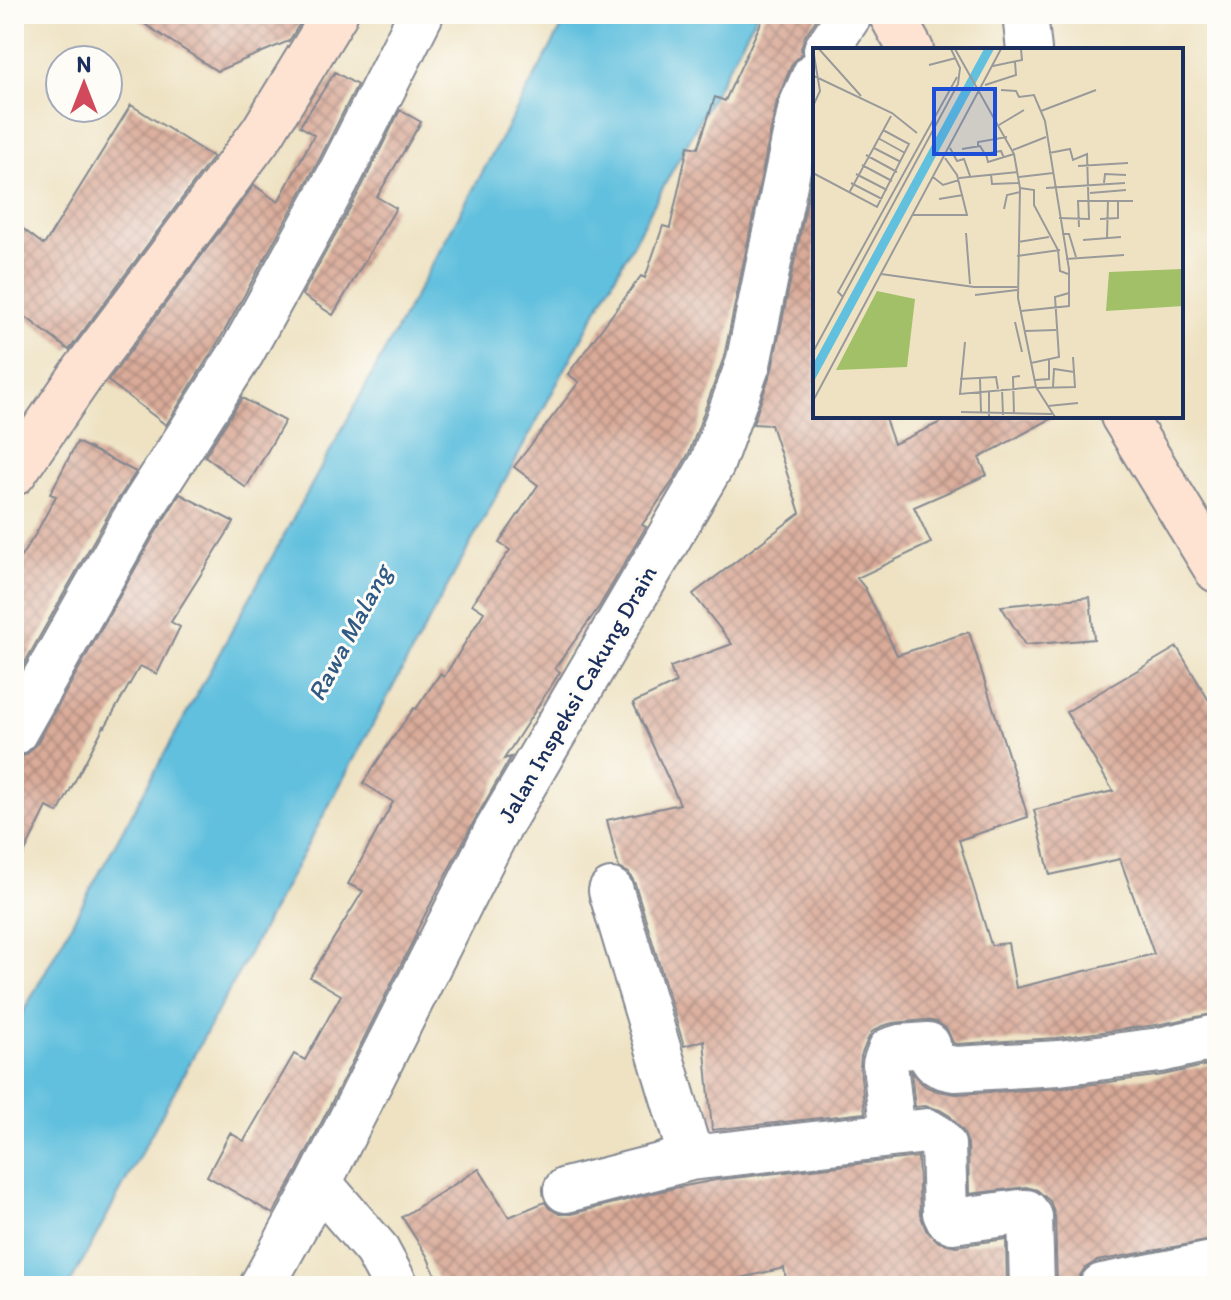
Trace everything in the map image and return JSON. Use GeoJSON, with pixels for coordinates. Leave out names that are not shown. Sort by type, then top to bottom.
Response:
{"type":"FeatureCollection","features":[{"type":"Feature","properties":{"kind":"street"},"geometry":{"type":"LineString","coordinates":[[14,473],[85,370],[263,132],[335,14]]}},
{"type":"Feature","properties":{"kind":"street"},"geometry":{"type":"LineString","coordinates":[[14,733],[133,522],[242,352],[339,176],[421,14]]}},
{"type":"Feature","properties":{"kind":"street"},"geometry":{"type":"LineString","coordinates":[[827,48],[850,14]]}},
{"type":"Feature","properties":{"kind":"street"},"geometry":{"type":"LineString","coordinates":[[891,14],[910,48]]}},
{"type":"Feature","properties":{"kind":"street"},"geometry":{"type":"LineString","coordinates":[[1025,14],[1029,48]]}},
{"type":"Feature","properties":{"kind":"street","name":"Jalan Inspeksi Cakung Drain"},"geometry":{"type":"LineString","coordinates":[[262,1286],[319,1183],[495,834],[712,464],[748,364],[801,106],[813,79]]}},
{"type":"Feature","properties":{"kind":"street"},"geometry":{"type":"LineString","coordinates":[[1124,418],[1217,570]]}},
{"type":"Feature","properties":{"kind":"street"},"geometry":{"type":"LineString","coordinates":[[611,891],[691,1158]]}},
{"type":"Feature","properties":{"kind":"street"},"geometry":{"type":"LineString","coordinates":[[893,1134],[885,1064],[890,1050],[900,1047],[928,1045],[930,1057],[941,1067],[955,1069],[1059,1063],[1160,1050],[1217,1037]]}},
{"type":"Feature","properties":{"kind":"street"},"geometry":{"type":"LineString","coordinates":[[566,1190],[691,1158],[927,1131],[943,1145],[945,1213],[948,1219],[953,1221],[1020,1212],[1026,1212],[1030,1217],[1032,1286]]}},
{"type":"Feature","properties":{"kind":"street"},"geometry":{"type":"LineString","coordinates":[[319,1183],[376,1249],[396,1286]]}},
{"type":"Feature","properties":{"kind":"street"},"geometry":{"type":"LineString","coordinates":[[1102,1286],[1217,1263]]}},
{"type":"Feature","properties":{"kind":"water","name":"Rawa Malang"},"geometry":{"type":"Polygon","coordinates":[[[569,14],[757,14],[69,1286],[14,1286],[14,1029],[569,14]]]}},
{"type":"Feature","properties":{"kind":"building"},"geometry":{"type":"Polygon","coordinates":[[[129,14],[306,14],[289,41],[217,71],[129,14]]]}},
{"type":"Feature","properties":{"kind":"building"},"geometry":{"type":"Polygon","coordinates":[[[765,14],[820,14],[805,36],[802,53],[792,64],[777,101],[724,357],[689,453],[642,525],[646,527],[599,607],[555,668],[560,672],[504,759],[511,757],[416,932],[273,1214],[207,1176],[230,1133],[244,1141],[294,1054],[305,1060],[341,995],[310,977],[363,891],[348,884],[393,802],[363,783],[414,708],[440,674],[444,677],[484,612],[472,604],[510,550],[499,543],[538,485],[514,467],[579,382],[568,374],[641,276],[645,278],[663,226],[670,228],[688,146],[698,148],[715,97],[725,101],[765,14]]]}},
{"type":"Feature","properties":{"kind":"building"},"geometry":{"type":"Polygon","coordinates":[[[335,72],[357,85],[220,339],[166,425],[108,381],[254,185],[278,202],[314,135],[300,126],[335,72]]]}},
{"type":"Feature","properties":{"kind":"building"},"geometry":{"type":"Polygon","coordinates":[[[131,105],[213,157],[69,350],[14,308],[14,222],[44,245],[119,124],[124,124],[124,116],[131,105]]]}},
{"type":"Feature","properties":{"kind":"building"},"geometry":{"type":"Polygon","coordinates":[[[400,110],[421,122],[377,197],[396,208],[333,315],[302,295],[400,110]]]}},
{"type":"Feature","properties":{"kind":"building"},"geometry":{"type":"Polygon","coordinates":[[[813,172],[813,418],[885,418],[894,444],[950,418],[1052,418],[979,458],[987,475],[914,507],[931,543],[857,578],[865,588],[897,655],[969,632],[1028,817],[959,840],[991,945],[1008,943],[1016,988],[1154,954],[1120,859],[1050,875],[1034,810],[1113,791],[1066,712],[1177,647],[1217,714],[1217,1013],[1156,1025],[1057,1038],[957,1044],[953,1043],[947,1029],[937,1022],[893,1023],[872,1032],[861,1056],[865,1113],[712,1130],[704,1040],[684,1046],[635,884],[629,873],[619,868],[607,820],[680,804],[633,703],[676,683],[670,667],[732,644],[693,594],[800,513],[771,425],[753,424],[772,369],[813,172]]]}},
{"type":"Feature","properties":{"kind":"building"},"geometry":{"type":"Polygon","coordinates":[[[242,398],[285,421],[246,488],[205,456],[242,398]]]}},
{"type":"Feature","properties":{"kind":"building"},"geometry":{"type":"Polygon","coordinates":[[[77,442],[136,472],[111,510],[14,682],[14,567],[56,496],[50,494],[77,442]]]}},
{"type":"Feature","properties":{"kind":"building"},"geometry":{"type":"Polygon","coordinates":[[[180,494],[234,522],[171,622],[180,627],[157,674],[140,666],[58,813],[47,807],[14,874],[14,758],[26,755],[36,745],[180,494]]]}},
{"type":"Feature","properties":{"kind":"building"},"geometry":{"type":"Polygon","coordinates":[[[1090,597],[1094,639],[1025,645],[1001,606],[1090,597]]]}},
{"type":"Feature","properties":{"kind":"building"},"geometry":{"type":"Polygon","coordinates":[[[1217,1063],[1217,1239],[1097,1261],[1085,1268],[1078,1286],[1057,1286],[1055,1216],[1050,1201],[1037,1190],[1026,1187],[969,1194],[968,1144],[963,1131],[940,1110],[915,1107],[911,1071],[927,1087],[956,1094],[1062,1088],[1163,1075],[1217,1063]]]}},
{"type":"Feature","properties":{"kind":"building"},"geometry":{"type":"Polygon","coordinates":[[[918,1157],[920,1214],[926,1230],[939,1242],[956,1246],[1006,1239],[1007,1286],[787,1286],[784,1268],[707,1286],[440,1286],[427,1256],[402,1217],[479,1169],[509,1217],[545,1202],[559,1214],[571,1214],[716,1180],[918,1157]]]}}]}
